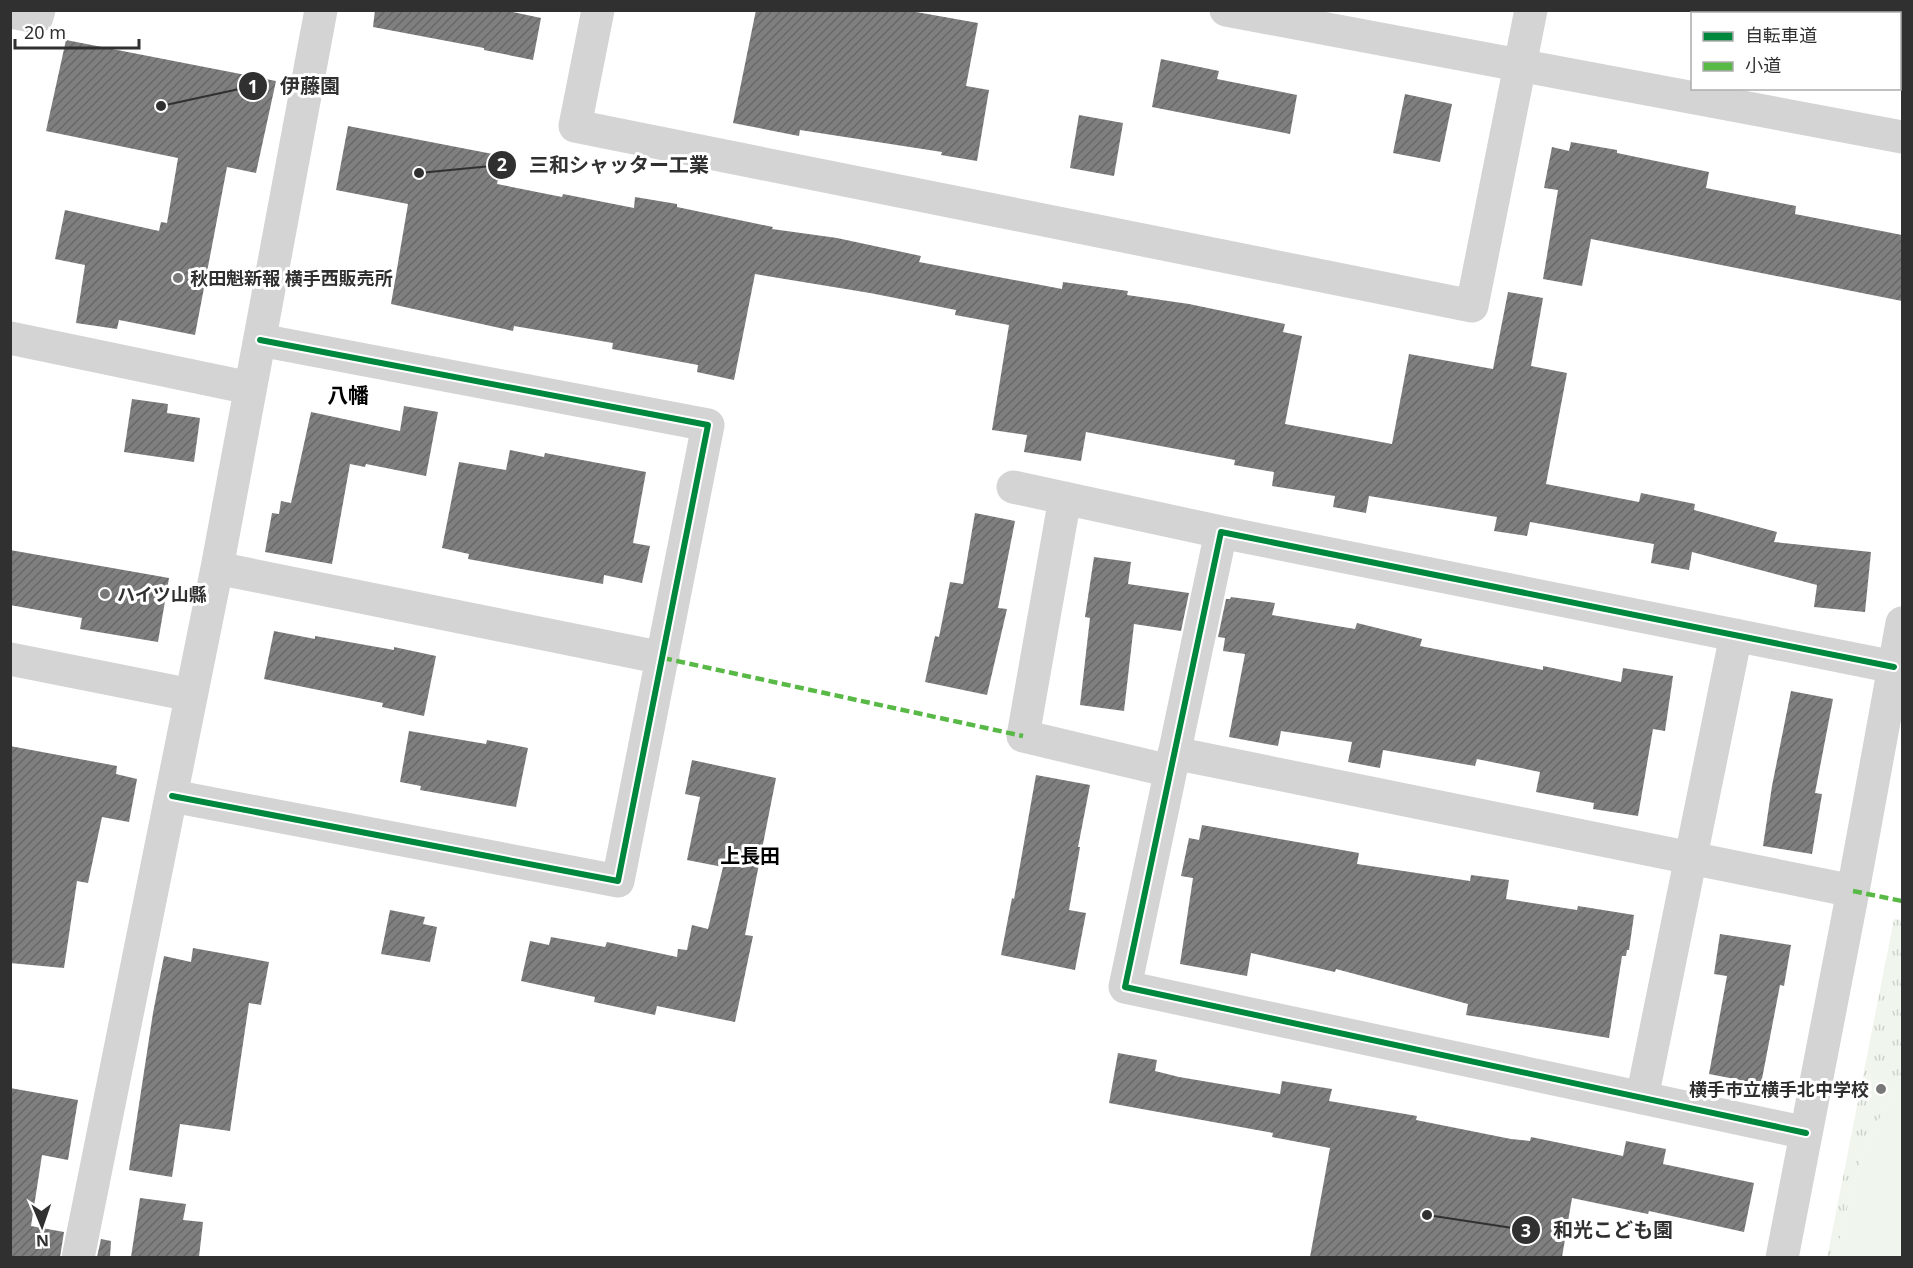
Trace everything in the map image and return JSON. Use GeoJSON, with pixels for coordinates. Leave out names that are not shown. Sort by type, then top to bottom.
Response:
{"type":"FeatureCollection","features":[{"type":"Feature","properties":{"kind":"street"},"geometry":{"type":"LineString","coordinates":[[10,12],[38,17],[39,10]]}},
{"type":"Feature","properties":{"kind":"street"},"geometry":{"type":"LineString","coordinates":[[78,1257],[217,568],[321,10]]}},
{"type":"Feature","properties":{"kind":"street"},"geometry":{"type":"LineString","coordinates":[[598,10],[575,126],[1472,306],[1531,10]]}},
{"type":"Feature","properties":{"kind":"street"},"geometry":{"type":"LineString","coordinates":[[1226,10],[1519,67],[1902,137]]}},
{"type":"Feature","properties":{"kind":"street"},"geometry":{"type":"LineString","coordinates":[[10,338],[250,388]]}},
{"type":"Feature","properties":{"kind":"street"},"geometry":{"type":"LineString","coordinates":[[172,796],[618,881],[708,425],[260,340]]}},
{"type":"Feature","properties":{"kind":"street"},"geometry":{"type":"LineString","coordinates":[[1013,487],[1221,532],[1894,667]]}},
{"type":"Feature","properties":{"kind":"street"},"geometry":{"type":"LineString","coordinates":[[1065,498],[1023,736],[1691,858],[1853,891]]}},
{"type":"Feature","properties":{"kind":"street"},"geometry":{"type":"LineString","coordinates":[[1221,532],[1125,987],[1806,1133]]}},
{"type":"Feature","properties":{"kind":"street"},"geometry":{"type":"LineString","coordinates":[[217,568],[663,658]]}},
{"type":"Feature","properties":{"kind":"street"},"geometry":{"type":"LineString","coordinates":[[1782,1257],[1902,623]]}},
{"type":"Feature","properties":{"kind":"street"},"geometry":{"type":"LineString","coordinates":[[1642,1098],[1736,635]]}},
{"type":"Feature","properties":{"kind":"street"},"geometry":{"type":"LineString","coordinates":[[10,659],[191,695]]}},
{"type":"Feature","properties":{"kind":"green space"},"geometry":{"type":"Polygon","coordinates":[[[1894,919],[1902,920],[1902,1073],[1861,1156],[1836,1257],[1827,1258],[1894,919]]]}},
{"type":"Feature","properties":{"kind":"green space"},"geometry":{"type":"Polygon","coordinates":[[[1902,1073],[1902,1257],[1836,1257],[1861,1156],[1902,1073]]]}},
{"type":"Feature","properties":{"kind":"building"},"geometry":{"type":"Polygon","coordinates":[[[375,10],[503,10],[541,18],[533,60],[484,50],[484,48],[373,27],[375,10]]]}},
{"type":"Feature","properties":{"kind":"building"},"geometry":{"type":"Polygon","coordinates":[[[756,10],[905,10],[978,23],[966,86],[989,90],[977,161],[941,155],[942,152],[800,130],[799,136],[733,123],[756,10]]]}},
{"type":"Feature","properties":{"kind":"building"},"geometry":{"type":"Polygon","coordinates":[[[66,40],[276,81],[256,173],[227,167],[195,335],[119,320],[117,329],[76,323],[85,265],[55,259],[65,210],[159,231],[161,222],[167,223],[178,158],[46,131],[66,40]]]}},
{"type":"Feature","properties":{"kind":"building"},"geometry":{"type":"Polygon","coordinates":[[[1161,59],[1219,71],[1217,79],[1297,95],[1290,134],[1152,107],[1161,59]]]}},
{"type":"Feature","properties":{"kind":"building"},"geometry":{"type":"Polygon","coordinates":[[[1405,94],[1452,104],[1440,162],[1393,153],[1405,94]]]}},
{"type":"Feature","properties":{"kind":"building"},"geometry":{"type":"Polygon","coordinates":[[[1079,115],[1123,123],[1114,176],[1070,168],[1079,115]]]}},
{"type":"Feature","properties":{"kind":"building"},"geometry":{"type":"Polygon","coordinates":[[[348,126],[503,156],[497,184],[634,208],[635,197],[677,204],[677,207],[773,227],[772,229],[837,238],[921,256],[919,262],[1062,289],[1063,282],[1128,291],[1127,295],[1189,304],[1285,324],[1283,332],[1302,336],[1285,424],[1392,444],[1409,354],[1493,369],[1508,292],[1543,298],[1531,366],[1567,373],[1546,484],[1639,502],[1641,493],[1695,504],[1694,510],[1777,532],[1774,542],[1871,552],[1865,612],[1814,607],[1817,585],[1692,552],[1689,570],[1651,563],[1654,544],[1530,522],[1527,536],[1494,531],[1497,517],[1369,496],[1366,513],[1333,507],[1335,496],[1272,486],[1274,472],[1234,465],[1235,460],[1086,432],[1081,461],[1024,452],[1027,435],[992,430],[1009,325],[955,315],[956,310],[755,274],[734,380],[697,372],[698,365],[612,349],[613,343],[514,326],[513,331],[391,304],[408,204],[336,190],[348,126]]]}},
{"type":"Feature","properties":{"kind":"building"},"geometry":{"type":"Polygon","coordinates":[[[1571,142],[1617,150],[1617,153],[1709,172],[1706,188],[1796,206],[1795,214],[1902,235],[1902,301],[1591,239],[1582,286],[1543,279],[1558,190],[1544,188],[1552,147],[1569,151],[1571,142]]]}},
{"type":"Feature","properties":{"kind":"building"},"geometry":{"type":"Polygon","coordinates":[[[132,399],[168,404],[167,413],[200,418],[194,462],[124,452],[132,399]]]}},
{"type":"Feature","properties":{"kind":"building"},"geometry":{"type":"Polygon","coordinates":[[[404,406],[438,412],[426,476],[366,464],[365,467],[350,464],[332,564],[265,552],[272,513],[279,514],[281,501],[291,503],[311,412],[400,431],[404,406]]]}},
{"type":"Feature","properties":{"kind":"building"},"geometry":{"type":"Polygon","coordinates":[[[510,450],[544,457],[545,453],[646,472],[633,543],[650,546],[642,583],[604,575],[603,584],[468,559],[469,554],[442,548],[459,462],[506,470],[510,450]]]}},
{"type":"Feature","properties":{"kind":"building"},"geometry":{"type":"Polygon","coordinates":[[[975,513],[1015,521],[998,608],[1007,609],[987,695],[925,682],[935,636],[939,637],[950,582],[963,584],[975,513]]]}},
{"type":"Feature","properties":{"kind":"building","name":"ハイツ山縣"},"geometry":{"type":"Polygon","coordinates":[[[10,550],[169,578],[158,642],[80,629],[82,618],[10,605],[10,550]]]}},
{"type":"Feature","properties":{"kind":"building"},"geometry":{"type":"Polygon","coordinates":[[[1094,557],[1131,562],[1128,584],[1189,593],[1181,631],[1134,624],[1124,711],[1080,705],[1090,618],[1085,617],[1094,557]]]}},
{"type":"Feature","properties":{"kind":"building"},"geometry":{"type":"Polygon","coordinates":[[[1231,597],[1275,603],[1272,615],[1355,629],[1357,623],[1422,639],[1420,646],[1543,670],[1543,666],[1621,682],[1623,668],[1673,676],[1665,731],[1653,729],[1638,816],[1593,809],[1594,803],[1536,792],[1540,772],[1477,759],[1475,766],[1383,750],[1380,768],[1348,762],[1352,742],[1281,731],[1278,746],[1229,737],[1245,654],[1223,651],[1225,638],[1218,637],[1226,599],[1231,597]]]}},
{"type":"Feature","properties":{"kind":"building"},"geometry":{"type":"Polygon","coordinates":[[[274,631],[394,650],[394,647],[436,656],[424,716],[382,707],[383,703],[264,679],[274,631]]]}},
{"type":"Feature","properties":{"kind":"building"},"geometry":{"type":"Polygon","coordinates":[[[1791,691],[1833,699],[1815,793],[1822,794],[1812,854],[1763,846],[1772,786],[1791,691]]]}},
{"type":"Feature","properties":{"kind":"building"},"geometry":{"type":"Polygon","coordinates":[[[409,731],[486,744],[487,740],[528,748],[516,807],[420,790],[421,786],[400,782],[409,731]]]}},
{"type":"Feature","properties":{"kind":"building"},"geometry":{"type":"Polygon","coordinates":[[[10,746],[117,766],[116,774],[137,779],[129,822],[102,817],[88,883],[77,881],[64,968],[10,963],[10,746]]]}},
{"type":"Feature","properties":{"kind":"building"},"geometry":{"type":"Polygon","coordinates":[[[692,760],[776,778],[745,935],[753,936],[735,1022],[657,1006],[655,1015],[594,1002],[595,997],[521,981],[530,941],[549,945],[551,937],[605,947],[607,942],[677,957],[678,949],[687,950],[692,925],[708,929],[723,867],[687,860],[700,797],[685,794],[692,760]]]}},
{"type":"Feature","properties":{"kind":"building"},"geometry":{"type":"Polygon","coordinates":[[[1036,775],[1090,785],[1069,910],[1086,913],[1075,970],[1001,955],[1012,898],[1014,899],[1036,775]]]}},
{"type":"Feature","properties":{"kind":"building"},"geometry":{"type":"Polygon","coordinates":[[[1202,825],[1359,853],[1357,864],[1470,881],[1471,875],[1509,880],[1506,899],[1577,910],[1578,906],[1634,915],[1629,950],[1626,956],[1622,956],[1609,1038],[1466,1015],[1468,1004],[1336,969],[1335,972],[1251,953],[1247,976],[1180,964],[1193,878],[1181,876],[1189,838],[1199,840],[1202,825]]]}},
{"type":"Feature","properties":{"kind":"building"},"geometry":{"type":"Polygon","coordinates":[[[390,910],[425,917],[423,924],[437,927],[430,962],[381,954],[390,910]]]}},
{"type":"Feature","properties":{"kind":"building"},"geometry":{"type":"Polygon","coordinates":[[[1720,934],[1791,945],[1784,986],[1780,985],[1761,1084],[1709,1074],[1727,976],[1714,974],[1720,934]]]}},
{"type":"Feature","properties":{"kind":"building"},"geometry":{"type":"Polygon","coordinates":[[[193,948],[269,962],[261,1005],[249,1003],[230,1131],[180,1124],[172,1177],[129,1170],[164,956],[191,962],[193,948]]]}},
{"type":"Feature","properties":{"kind":"building"},"geometry":{"type":"Polygon","coordinates":[[[1118,1053],[1157,1060],[1155,1071],[1280,1094],[1282,1081],[1332,1089],[1329,1101],[1417,1116],[1416,1120],[1511,1139],[1530,1141],[1531,1137],[1623,1156],[1626,1141],[1666,1149],[1663,1164],[1754,1183],[1744,1232],[1649,1211],[1648,1214],[1572,1198],[1562,1257],[1310,1257],[1330,1148],[1272,1137],[1273,1133],[1109,1103],[1118,1053]]]}},
{"type":"Feature","properties":{"kind":"building"},"geometry":{"type":"Polygon","coordinates":[[[10,1088],[78,1100],[68,1160],[42,1155],[31,1226],[64,1232],[60,1257],[10,1257],[10,1088]]]}},
{"type":"Feature","properties":{"kind":"building"},"geometry":{"type":"Polygon","coordinates":[[[140,1198],[186,1204],[183,1220],[203,1222],[199,1257],[131,1257],[140,1198]]]}},
{"type":"Feature","properties":{"kind":"building"},"geometry":{"type":"Polygon","coordinates":[[[101,1239],[111,1241],[110,1257],[97,1257],[101,1239]]]}},
{"type":"Feature","properties":{"kind":"marked path"},"geometry":{"type":"LineString","coordinates":[[663,658],[1023,736]]}},
{"type":"Feature","properties":{"kind":"marked path"},"geometry":{"type":"LineString","coordinates":[[1853,891],[1902,901]]}},
{"type":"Feature","properties":{"kind":"cycle path"},"geometry":{"type":"LineString","coordinates":[[172,796],[618,881],[708,425],[260,340]]}},
{"type":"Feature","properties":{"kind":"cycle path"},"geometry":{"type":"LineString","coordinates":[[1806,1133],[1125,987],[1221,532],[1894,667]]}},
{"type":"Feature","properties":{"kind":"place","name":"伊藤園"},"geometry":{"type":"Point","coordinates":[161,106]}},
{"type":"Feature","properties":{"kind":"place","name":"三和シャッター工業"},"geometry":{"type":"Point","coordinates":[419,173]}},
{"type":"Feature","properties":{"kind":"place","name":"秋田魁新報 横手西販売所"},"geometry":{"type":"Point","coordinates":[178,278]}},
{"type":"Feature","properties":{"kind":"place","name":"ハイツ山縣"},"geometry":{"type":"Point","coordinates":[105,594]}},
{"type":"Feature","properties":{"kind":"place","name":"横手市立横手北中学校"},"geometry":{"type":"Point","coordinates":[1881,1089]}},
{"type":"Feature","properties":{"kind":"place","name":"和光こども園"},"geometry":{"type":"Point","coordinates":[1427,1215]}},
{"type":"Feature","properties":{"kind":"district","name":"八幡"},"geometry":{"type":"Point","coordinates":[348,395]}},
{"type":"Feature","properties":{"kind":"district","name":"上長田"},"geometry":{"type":"Point","coordinates":[750,855]}}]}
